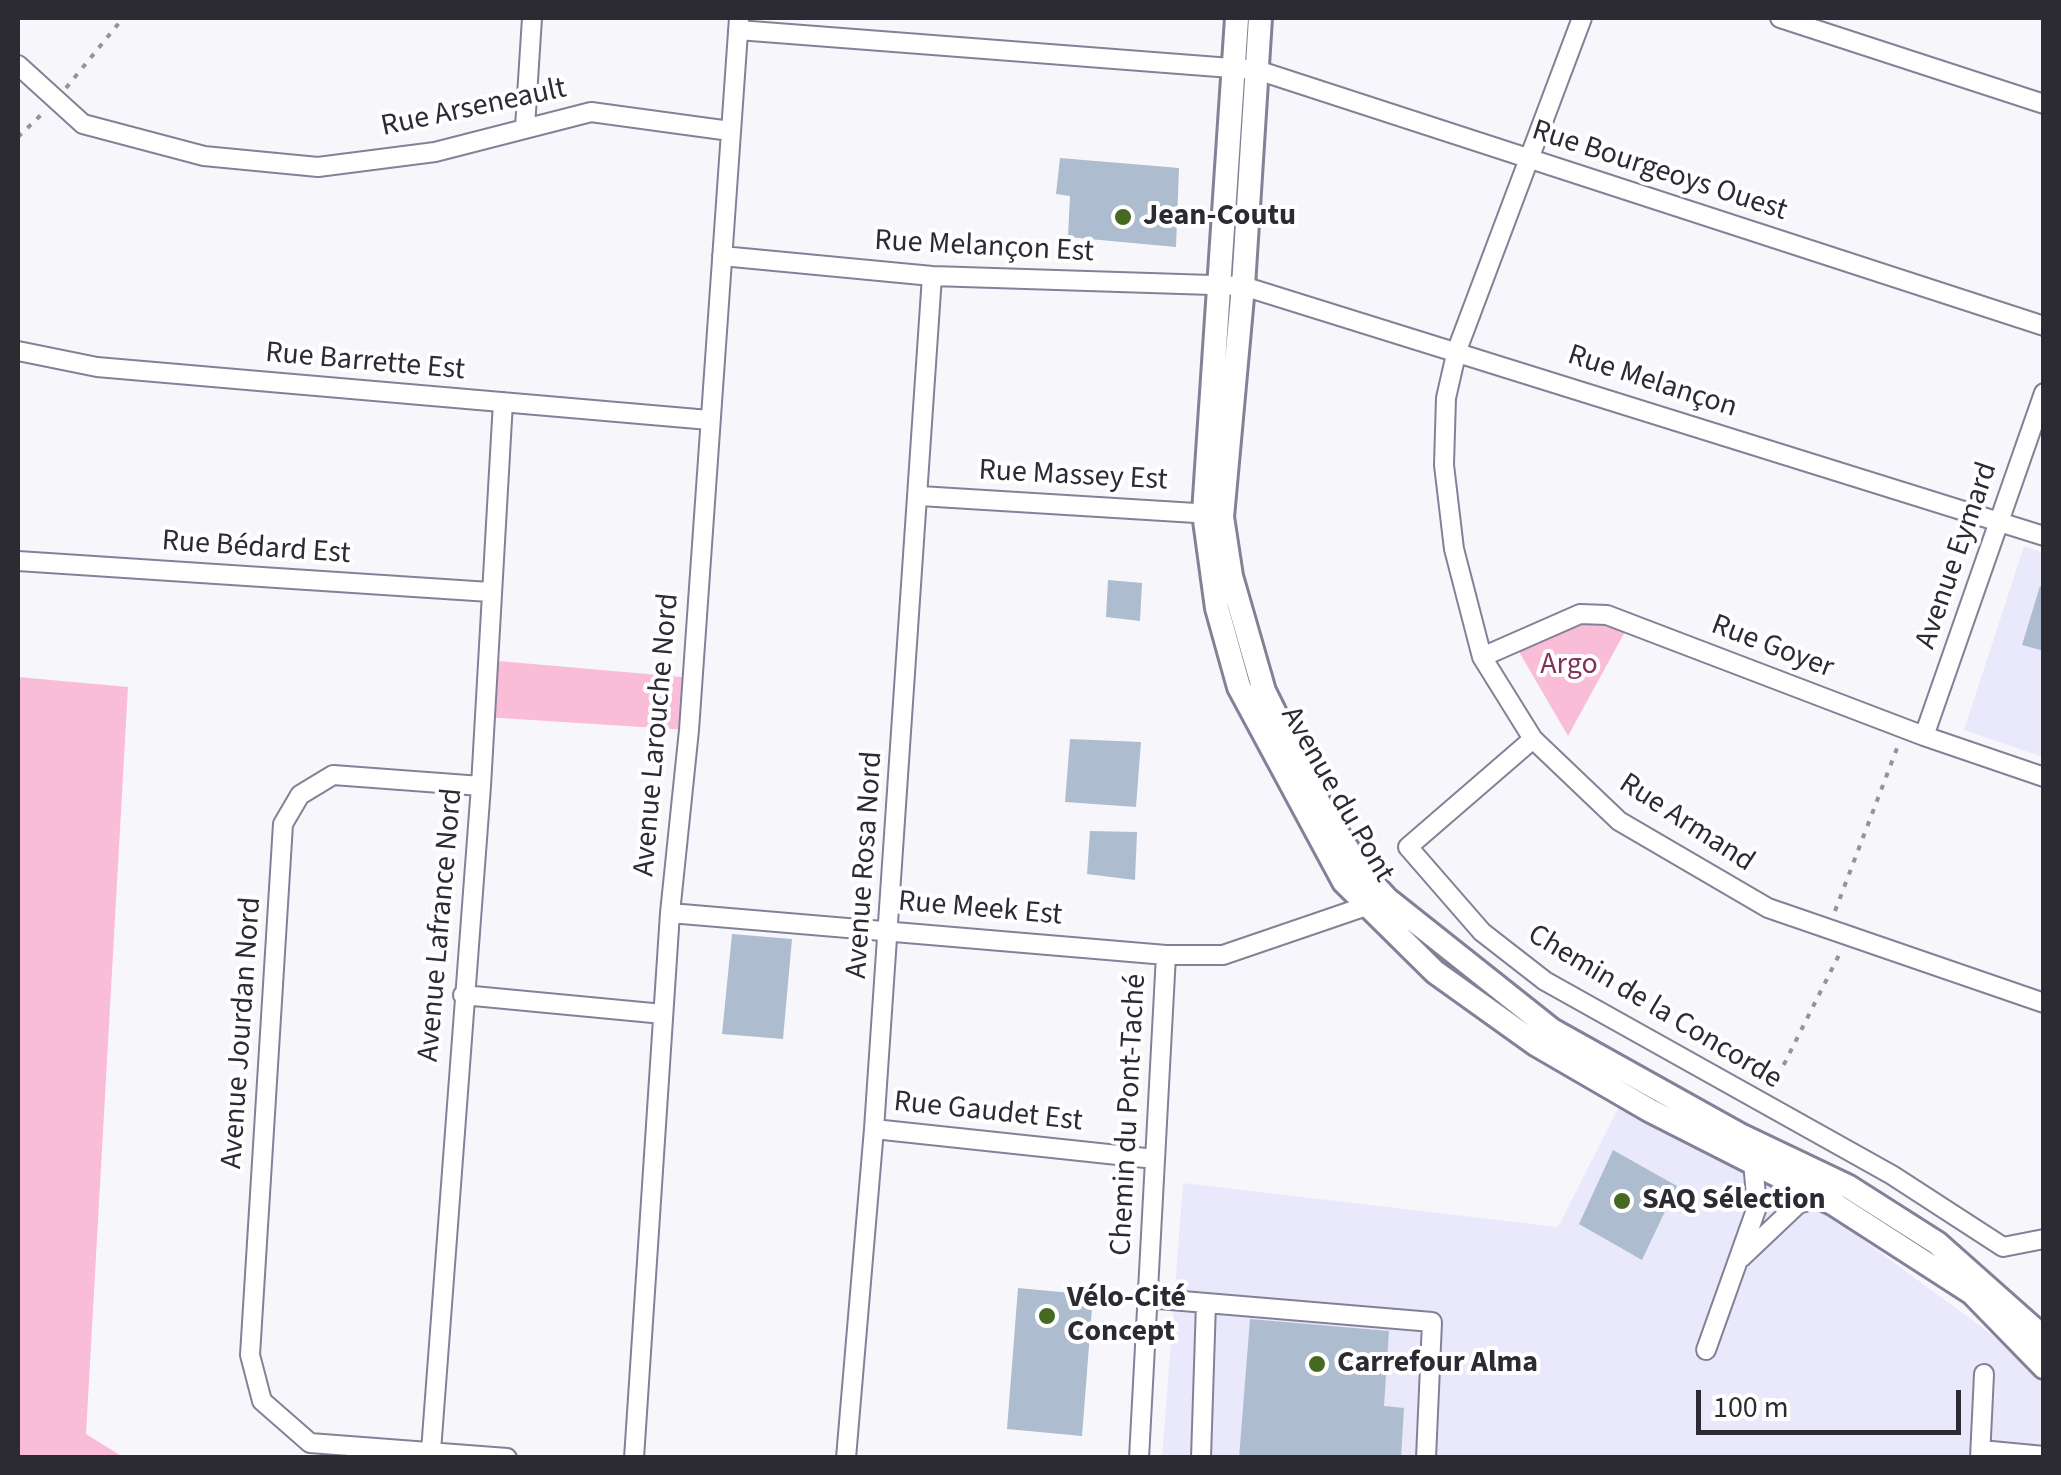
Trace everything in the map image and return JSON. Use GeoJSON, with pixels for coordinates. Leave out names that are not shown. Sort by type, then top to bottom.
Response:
{"type":"FeatureCollection","features":[{"type":"Feature","properties":{"kind":"main road","name":"Avenue du Pont"},"geometry":{"type":"LineString","coordinates":[[1237,18],[1219,285],[1213,515],[1264,692],[1320,807],[1362,872],[1376,902],[1436,972],[1537,1045],[1649,1110],[1822,1197],[1972,1293],[2044,1367]]}},
{"type":"Feature","properties":{"kind":"main road","name":"Avenue du Pont"},"geometry":{"type":"LineString","coordinates":[[1213,515],[1244,286],[1260,18]]}},
{"type":"Feature","properties":{"kind":"main road","name":"Avenue du Pont"},"geometry":{"type":"LineString","coordinates":[[1376,902],[1552,1030],[1742,1136],[1849,1188],[1937,1243],[2044,1338]]}},
{"type":"Feature","properties":{"kind":"street"},"geometry":{"type":"LineString","coordinates":[[526,127],[532,18]]}},
{"type":"Feature","properties":{"kind":"street","name":"Rue Armand"},"geometry":{"type":"LineString","coordinates":[[1582,18],[1456,350],[1446,398],[1444,465],[1454,548],[1482,657],[1533,740],[1619,821],[1768,908],[2044,1003]]}},
{"type":"Feature","properties":{"kind":"street"},"geometry":{"type":"LineString","coordinates":[[1780,18],[2044,104]]}},
{"type":"Feature","properties":{"kind":"street","name":"Rue Bourgeoys Ouest"},"geometry":{"type":"LineString","coordinates":[[738,24],[1257,70],[2044,326]]}},
{"type":"Feature","properties":{"kind":"street","name":"Avenue Larouche Nord"},"geometry":{"type":"LineString","coordinates":[[634,1458],[670,913],[690,730],[738,24]]}},
{"type":"Feature","properties":{"kind":"street","name":"Rue Arseneault"},"geometry":{"type":"LineString","coordinates":[[18,65],[84,124],[204,156],[318,166],[435,152],[590,112],[730,130]]}},
{"type":"Feature","properties":{"kind":"street","name":"Rue Melançon Est"},"geometry":{"type":"LineString","coordinates":[[722,256],[932,276],[1244,286]]}},
{"type":"Feature","properties":{"kind":"street","name":"Avenue Rosa Nord"},"geometry":{"type":"LineString","coordinates":[[846,1458],[874,1129],[932,276]]}},
{"type":"Feature","properties":{"kind":"street","name":"Rue Melançon"},"geometry":{"type":"LineString","coordinates":[[1244,286],[2044,536]]}},
{"type":"Feature","properties":{"kind":"street","name":"Rue Barrette Est"},"geometry":{"type":"LineString","coordinates":[[18,351],[97,367],[709,420]]}},
{"type":"Feature","properties":{"kind":"street","name":"Avenue Eymard"},"geometry":{"type":"LineString","coordinates":[[1924,736],[2044,393]]}},
{"type":"Feature","properties":{"kind":"street","name":"Avenue Lafrance Nord"},"geometry":{"type":"LineString","coordinates":[[431,1452],[480,786],[503,402]]}},
{"type":"Feature","properties":{"kind":"street","name":"Rue Massey Est"},"geometry":{"type":"LineString","coordinates":[[920,496],[1213,515]]}},
{"type":"Feature","properties":{"kind":"street","name":"Rue Bédard Est"},"geometry":{"type":"LineString","coordinates":[[18,561],[490,592]]}},
{"type":"Feature","properties":{"kind":"street","name":"Rue Goyer"},"geometry":{"type":"LineString","coordinates":[[1482,657],[1580,614],[1607,614],[1904,729],[2044,777]]}},
{"type":"Feature","properties":{"kind":"street","name":"Chemin de la Concorde"},"geometry":{"type":"LineString","coordinates":[[1533,740],[1408,848],[1482,932],[1545,982],[1892,1175],[2002,1247],[2044,1239]]}},
{"type":"Feature","properties":{"kind":"street","name":"Avenue Jourdan Nord"},"geometry":{"type":"LineString","coordinates":[[431,1452],[310,1442],[262,1401],[250,1356],[284,824],[300,795],[334,775],[480,786]]}},
{"type":"Feature","properties":{"kind":"street","name":"Rue Meek Est"},"geometry":{"type":"LineString","coordinates":[[670,913],[1166,955],[1223,955],[1347,916],[1376,902]]}},
{"type":"Feature","properties":{"kind":"street","name":"Chemin du Pont-Taché"},"geometry":{"type":"LineString","coordinates":[[1139,1458],[1166,955]]}},
{"type":"Feature","properties":{"kind":"street"},"geometry":{"type":"LineString","coordinates":[[463,994],[663,1014]]}},
{"type":"Feature","properties":{"kind":"street","name":"Rue Gaudet Est"},"geometry":{"type":"LineString","coordinates":[[874,1129],[1155,1159]]}},
{"type":"Feature","properties":{"kind":"street"},"geometry":{"type":"LineString","coordinates":[[1706,1350],[1757,1207],[1753,1162]]}},
{"type":"Feature","properties":{"kind":"street"},"geometry":{"type":"LineString","coordinates":[[1737,1262],[1798,1204],[1822,1197]]}},
{"type":"Feature","properties":{"kind":"street"},"geometry":{"type":"LineString","coordinates":[[1148,1298],[1432,1322],[1426,1458]]}},
{"type":"Feature","properties":{"kind":"street"},"geometry":{"type":"LineString","coordinates":[[1202,1458],[1206,1303]]}},
{"type":"Feature","properties":{"kind":"street"},"geometry":{"type":"LineString","coordinates":[[1984,1374],[1980,1454],[2044,1456]]}},
{"type":"Feature","properties":{"kind":"street"},"geometry":{"type":"LineString","coordinates":[[431,1452],[507,1458]]}},
{"type":"Feature","properties":{"kind":"path"},"geometry":{"type":"LineString","coordinates":[[18,138],[57,100],[123,18]]}},
{"type":"Feature","properties":{"kind":"path"},"geometry":{"type":"LineString","coordinates":[[1828,929],[1904,729]]}},
{"type":"Feature","properties":{"kind":"path"},"geometry":{"type":"LineString","coordinates":[[1762,1106],[1830,979],[1848,936]]}},
{"type":"Feature","properties":{"kind":"shaded area"},"geometry":{"type":"Polygon","coordinates":[[[2024,546],[2043,553],[2043,757],[1964,730],[2024,546]]]}},
{"type":"Feature","properties":{"kind":"shaded area"},"geometry":{"type":"Polygon","coordinates":[[[1628,1089],[1832,1217],[2002,1342],[2043,1385],[2043,1457],[1162,1458],[1183,1183],[1558,1227],[1628,1089]]]}},
{"type":"Feature","properties":{"kind":"green space","name":"Argo"},"geometry":{"type":"Polygon","coordinates":[[[1592,618],[1627,628],[1568,736],[1518,650],[1592,618]]]}},
{"type":"Feature","properties":{"kind":"green space"},"geometry":{"type":"Polygon","coordinates":[[[487,660],[693,678],[689,730],[484,717],[487,660]]]}},
{"type":"Feature","properties":{"kind":"green space"},"geometry":{"type":"Polygon","coordinates":[[[18,677],[128,687],[86,1434],[123,1457],[18,1457],[18,677]]]}},
{"type":"Feature","properties":{"kind":"building","name":"Jean-Coutu"},"geometry":{"type":"Polygon","coordinates":[[[1060,158],[1179,168],[1176,247],[1068,237],[1070,196],[1056,194],[1060,158]]]}},
{"type":"Feature","properties":{"kind":"building"},"geometry":{"type":"Polygon","coordinates":[[[1108,580],[1142,583],[1140,621],[1106,617],[1108,580]]]}},
{"type":"Feature","properties":{"kind":"building"},"geometry":{"type":"Polygon","coordinates":[[[2040,586],[2044,587],[2044,651],[2022,645],[2040,586]]]}},
{"type":"Feature","properties":{"kind":"building"},"geometry":{"type":"Polygon","coordinates":[[[1070,739],[1141,742],[1136,807],[1065,802],[1070,739]]]}},
{"type":"Feature","properties":{"kind":"building"},"geometry":{"type":"Polygon","coordinates":[[[1090,831],[1137,832],[1135,880],[1087,874],[1090,831]]]}},
{"type":"Feature","properties":{"kind":"building"},"geometry":{"type":"Polygon","coordinates":[[[732,934],[792,939],[783,1039],[722,1034],[732,934]]]}},
{"type":"Feature","properties":{"kind":"building"},"geometry":{"type":"Polygon","coordinates":[[[1613,1150],[1677,1186],[1642,1260],[1579,1224],[1613,1150]]]}},
{"type":"Feature","properties":{"kind":"building"},"geometry":{"type":"Polygon","coordinates":[[[1018,1288],[1093,1295],[1082,1436],[1007,1429],[1018,1288]]]}},
{"type":"Feature","properties":{"kind":"building","name":"Carrefour Alma"},"geometry":{"type":"Polygon","coordinates":[[[1250,1319],[1389,1331],[1384,1406],[1404,1408],[1401,1458],[1239,1458],[1250,1319]]]}},
{"type":"Feature","properties":{"kind":"place","name":"Jean-Coutu"},"geometry":{"type":"Point","coordinates":[1123,217]}},
{"type":"Feature","properties":{"kind":"place","name":"SAQ Sélection"},"geometry":{"type":"Point","coordinates":[1622,1201]}},
{"type":"Feature","properties":{"kind":"place","name":"Vélo-Cité Concept"},"geometry":{"type":"Point","coordinates":[1047,1316]}},
{"type":"Feature","properties":{"kind":"place","name":"Carrefour Alma"},"geometry":{"type":"Point","coordinates":[1317,1364]}}]}
